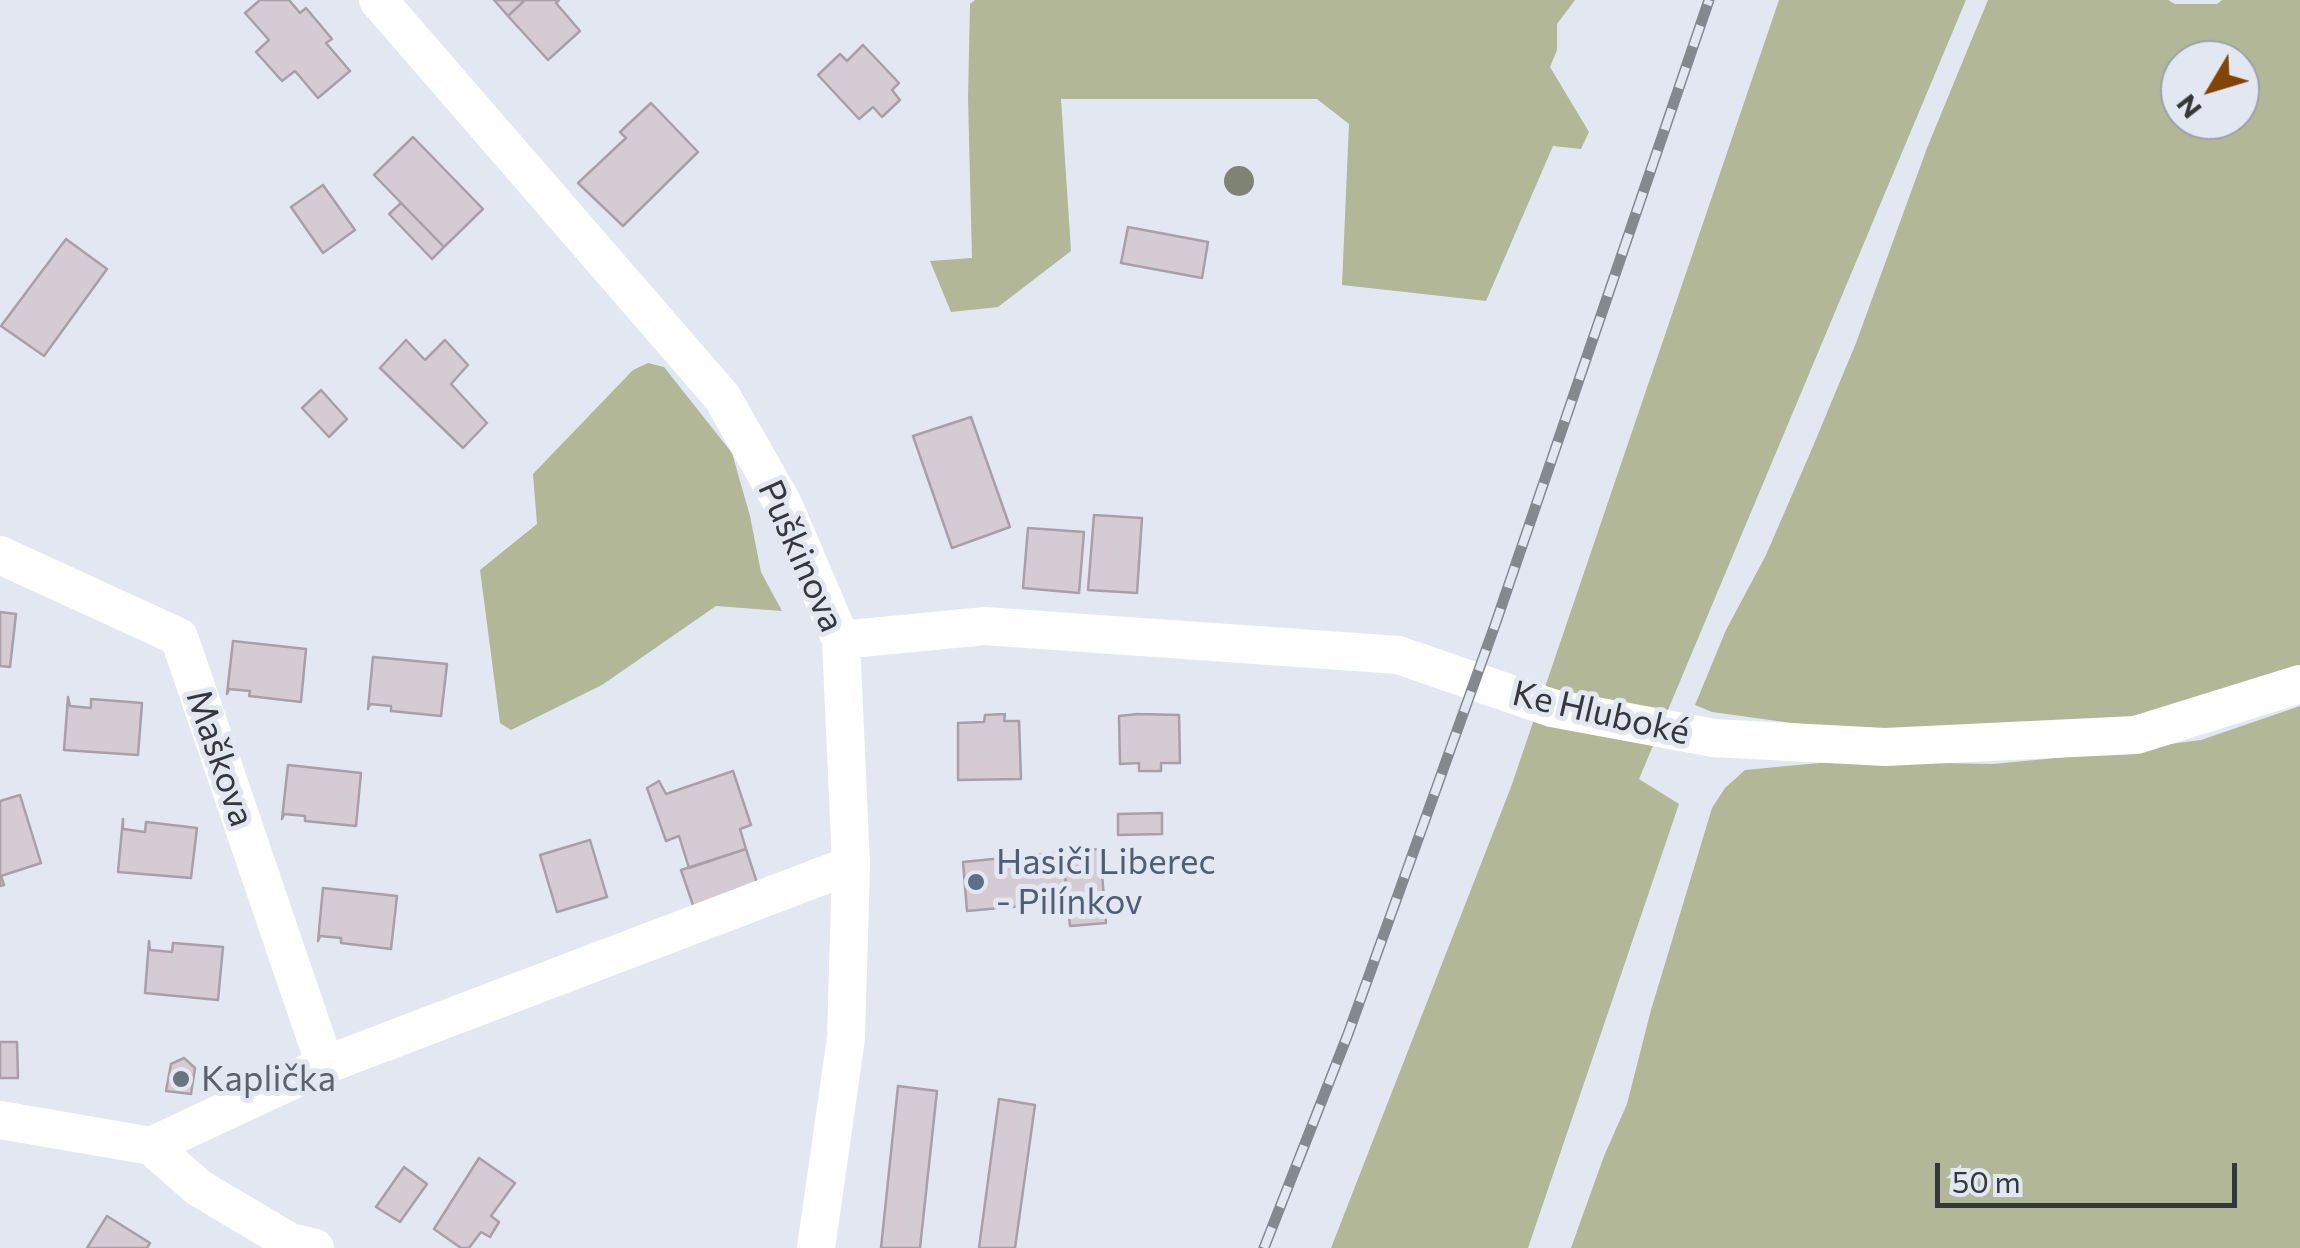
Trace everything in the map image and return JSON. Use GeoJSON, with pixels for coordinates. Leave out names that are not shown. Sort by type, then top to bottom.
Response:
{"type":"FeatureCollection","features":[{"type":"Feature","properties":{"kind":"street","name":"Puškinova"},"geometry":{"type":"LineString","coordinates":[[378,0],[722,397],[783,504],[841,640],[852,865],[846,1038],[816,1248]]}},
{"type":"Feature","properties":{"kind":"street","name":"Maškova"},"geometry":{"type":"LineString","coordinates":[[0,554],[179,637],[325,1065]]}},
{"type":"Feature","properties":{"kind":"street","name":"Ke Hluboké"},"geometry":{"type":"LineString","coordinates":[[841,640],[986,626],[1398,655],[1552,708],[1714,738],[1885,747],[2136,734],[2300,684]]}},
{"type":"Feature","properties":{"kind":"street"},"geometry":{"type":"LineString","coordinates":[[151,1146],[325,1065],[852,865]]}},
{"type":"Feature","properties":{"kind":"street"},"geometry":{"type":"LineString","coordinates":[[0,1120],[151,1146],[199,1188],[290,1242],[315,1248]]}},
{"type":"Feature","properties":{"kind":"green space"},"geometry":{"type":"Polygon","coordinates":[[[975,0],[1575,0],[1557,24],[1557,50],[1550,67],[1589,132],[1581,149],[1553,146],[1486,301],[1342,285],[1349,124],[1317,99],[1061,99],[1071,251],[998,307],[951,312],[930,261],[972,258],[968,98],[970,4],[975,0]]]}},
{"type":"Feature","properties":{"kind":"green space"},"geometry":{"type":"Polygon","coordinates":[[[1779,0],[1966,0],[1639,779],[1679,804],[1528,1248],[1331,1248],[1511,787],[1779,0]]]}},
{"type":"Feature","properties":{"kind":"green space"},"geometry":{"type":"Polygon","coordinates":[[[1988,0],[2168,0],[2175,4],[2217,4],[2222,0],[2300,0],[2300,666],[2127,719],[1919,733],[1828,728],[1712,712],[1695,705],[1726,630],[1766,555],[1856,343],[1927,148],[1988,0]]]}},
{"type":"Feature","properties":{"kind":"green space"},"geometry":{"type":"Polygon","coordinates":[[[648,363],[664,367],[732,453],[761,572],[782,611],[716,606],[602,685],[511,730],[500,723],[480,570],[537,524],[533,474],[633,370],[648,363]]]}},
{"type":"Feature","properties":{"kind":"green space"},"geometry":{"type":"Polygon","coordinates":[[[2300,706],[2300,1248],[1571,1248],[1627,1104],[1712,808],[1725,788],[1745,770],[1840,761],[1993,764],[2077,756],[2201,740],[2300,706]]]}},
{"type":"Feature","properties":{"kind":"building"},"geometry":{"type":"Polygon","coordinates":[[[260,0],[289,0],[300,13],[306,8],[332,39],[326,43],[350,71],[318,98],[295,71],[282,81],[256,52],[269,40],[245,13],[260,0]]]}},
{"type":"Feature","properties":{"kind":"building"},"geometry":{"type":"Polygon","coordinates":[[[494,0],[525,0],[508,16],[494,0]]]}},
{"type":"Feature","properties":{"kind":"building"},"geometry":{"type":"Polygon","coordinates":[[[525,0],[559,0],[556,3],[580,31],[548,60],[508,16],[525,0]]]}},
{"type":"Feature","properties":{"kind":"building"},"geometry":{"type":"Polygon","coordinates":[[[863,45],[899,83],[892,90],[900,100],[882,117],[873,107],[859,119],[818,75],[840,54],[847,61],[863,45]]]}},
{"type":"Feature","properties":{"kind":"building"},"geometry":{"type":"Polygon","coordinates":[[[651,103],[698,152],[623,226],[578,183],[626,138],[620,132],[651,103]]]}},
{"type":"Feature","properties":{"kind":"building"},"geometry":{"type":"Polygon","coordinates":[[[413,137],[483,209],[444,247],[374,175],[413,137]]]}},
{"type":"Feature","properties":{"kind":"building"},"geometry":{"type":"Polygon","coordinates":[[[323,185],[355,230],[323,253],[291,207],[323,185]]]}},
{"type":"Feature","properties":{"kind":"building"},"geometry":{"type":"Polygon","coordinates":[[[401,203],[444,247],[432,259],[389,214],[401,203]]]}},
{"type":"Feature","properties":{"kind":"building"},"geometry":{"type":"Polygon","coordinates":[[[1128,227],[1208,242],[1202,278],[1121,263],[1128,227]]]}},
{"type":"Feature","properties":{"kind":"building"},"geometry":{"type":"Polygon","coordinates":[[[66,239],[107,269],[44,356],[1,326],[66,239]]]}},
{"type":"Feature","properties":{"kind":"building"},"geometry":{"type":"Polygon","coordinates":[[[406,340],[425,360],[445,340],[468,365],[451,384],[487,423],[463,448],[380,368],[406,340]]]}},
{"type":"Feature","properties":{"kind":"building"},"geometry":{"type":"Polygon","coordinates":[[[321,390],[347,419],[329,437],[302,408],[321,390]]]}},
{"type":"Feature","properties":{"kind":"building"},"geometry":{"type":"Polygon","coordinates":[[[971,417],[1010,527],[952,548],[913,436],[971,417]]]}},
{"type":"Feature","properties":{"kind":"building"},"geometry":{"type":"Polygon","coordinates":[[[1094,515],[1142,518],[1137,593],[1088,590],[1094,515]]]}},
{"type":"Feature","properties":{"kind":"building"},"geometry":{"type":"Polygon","coordinates":[[[1028,528],[1084,532],[1079,593],[1023,588],[1028,528]]]}},
{"type":"Feature","properties":{"kind":"building"},"geometry":{"type":"Polygon","coordinates":[[[0,612],[16,614],[10,667],[0,666],[0,612]]]}},
{"type":"Feature","properties":{"kind":"building"},"geometry":{"type":"Polygon","coordinates":[[[233,641],[306,649],[301,702],[249,696],[250,691],[229,689],[227,694],[233,641]]]}},
{"type":"Feature","properties":{"kind":"building"},"geometry":{"type":"Polygon","coordinates":[[[373,657],[447,664],[441,716],[391,711],[391,706],[370,704],[368,709],[373,657]]]}},
{"type":"Feature","properties":{"kind":"building"},"geometry":{"type":"Polygon","coordinates":[[[68,697],[70,706],[91,708],[91,699],[142,703],[138,755],[64,750],[68,697]]]}},
{"type":"Feature","properties":{"kind":"building"},"geometry":{"type":"Polygon","coordinates":[[[1005,714],[1004,721],[1019,721],[1021,779],[958,780],[958,723],[984,722],[985,715],[1005,714]]]}},
{"type":"Feature","properties":{"kind":"building"},"geometry":{"type":"Polygon","coordinates":[[[1179,715],[1180,763],[1161,763],[1161,771],[1139,771],[1139,763],[1120,764],[1119,716],[1179,715]]]}},
{"type":"Feature","properties":{"kind":"building"},"geometry":{"type":"Polygon","coordinates":[[[288,765],[361,773],[356,826],[305,821],[305,816],[284,814],[282,819],[288,765]]]}},
{"type":"Feature","properties":{"kind":"building"},"geometry":{"type":"Polygon","coordinates":[[[733,771],[751,825],[740,829],[746,849],[689,868],[679,836],[666,841],[647,788],[659,781],[666,794],[733,771]]]}},
{"type":"Feature","properties":{"kind":"building"},"geometry":{"type":"Polygon","coordinates":[[[20,795],[41,863],[1,876],[4,885],[0,886],[0,801],[20,795]]]}},
{"type":"Feature","properties":{"kind":"building"},"geometry":{"type":"Polygon","coordinates":[[[1162,813],[1162,834],[1118,835],[1118,814],[1162,813]]]}},
{"type":"Feature","properties":{"kind":"building"},"geometry":{"type":"Polygon","coordinates":[[[123,819],[123,829],[145,832],[146,822],[197,828],[191,878],[118,872],[123,819]]]}},
{"type":"Feature","properties":{"kind":"building"},"geometry":{"type":"Polygon","coordinates":[[[590,840],[607,897],[557,912],[540,855],[590,840]]]}},
{"type":"Feature","properties":{"kind":"building"},"geometry":{"type":"Polygon","coordinates":[[[746,849],[758,886],[694,908],[681,870],[746,849]]]}},
{"type":"Feature","properties":{"kind":"building"},"geometry":{"type":"Polygon","coordinates":[[[1100,849],[1106,923],[1070,926],[1063,852],[1100,849]]]}},
{"type":"Feature","properties":{"kind":"building"},"geometry":{"type":"Polygon","coordinates":[[[1063,852],[1067,902],[967,911],[963,862],[1063,852]]]}},
{"type":"Feature","properties":{"kind":"building"},"geometry":{"type":"Polygon","coordinates":[[[323,888],[397,896],[391,949],[341,943],[341,938],[320,936],[318,941],[323,888]]]}},
{"type":"Feature","properties":{"kind":"building"},"geometry":{"type":"Polygon","coordinates":[[[149,941],[150,950],[172,952],[173,943],[223,947],[218,1000],[145,993],[149,941]]]}},
{"type":"Feature","properties":{"kind":"building"},"geometry":{"type":"Polygon","coordinates":[[[0,1042],[17,1042],[18,1078],[0,1078],[0,1042]]]}},
{"type":"Feature","properties":{"kind":"building","name":"Kaplička"},"geometry":{"type":"Polygon","coordinates":[[[184,1058],[195,1068],[191,1094],[166,1091],[171,1064],[184,1058]]]}},
{"type":"Feature","properties":{"kind":"building"},"geometry":{"type":"Polygon","coordinates":[[[898,1086],[937,1091],[920,1248],[881,1248],[898,1086]]]}},
{"type":"Feature","properties":{"kind":"building"},"geometry":{"type":"Polygon","coordinates":[[[999,1099],[1035,1105],[1015,1248],[979,1248],[999,1099]]]}},
{"type":"Feature","properties":{"kind":"building"},"geometry":{"type":"Polygon","coordinates":[[[479,1158],[515,1183],[491,1216],[499,1222],[490,1237],[481,1232],[469,1248],[461,1248],[434,1229],[479,1158]]]}},
{"type":"Feature","properties":{"kind":"building"},"geometry":{"type":"Polygon","coordinates":[[[404,1167],[427,1184],[400,1222],[376,1207],[404,1167]]]}},
{"type":"Feature","properties":{"kind":"building"},"geometry":{"type":"Polygon","coordinates":[[[107,1216],[150,1243],[147,1248],[87,1248],[107,1216]]]}},
{"type":"Feature","properties":{"kind":"railway"},"geometry":{"type":"LineString","coordinates":[[1264,1248],[1348,1034],[1495,625],[1709,0]]}},
{"type":"Feature","properties":{"kind":"place","name":"Hasiči Liberec - Pilínkov"},"geometry":{"type":"Point","coordinates":[976,882]}},
{"type":"Feature","properties":{"kind":"place","name":"Kaplička"},"geometry":{"type":"Point","coordinates":[181,1079]}}]}
